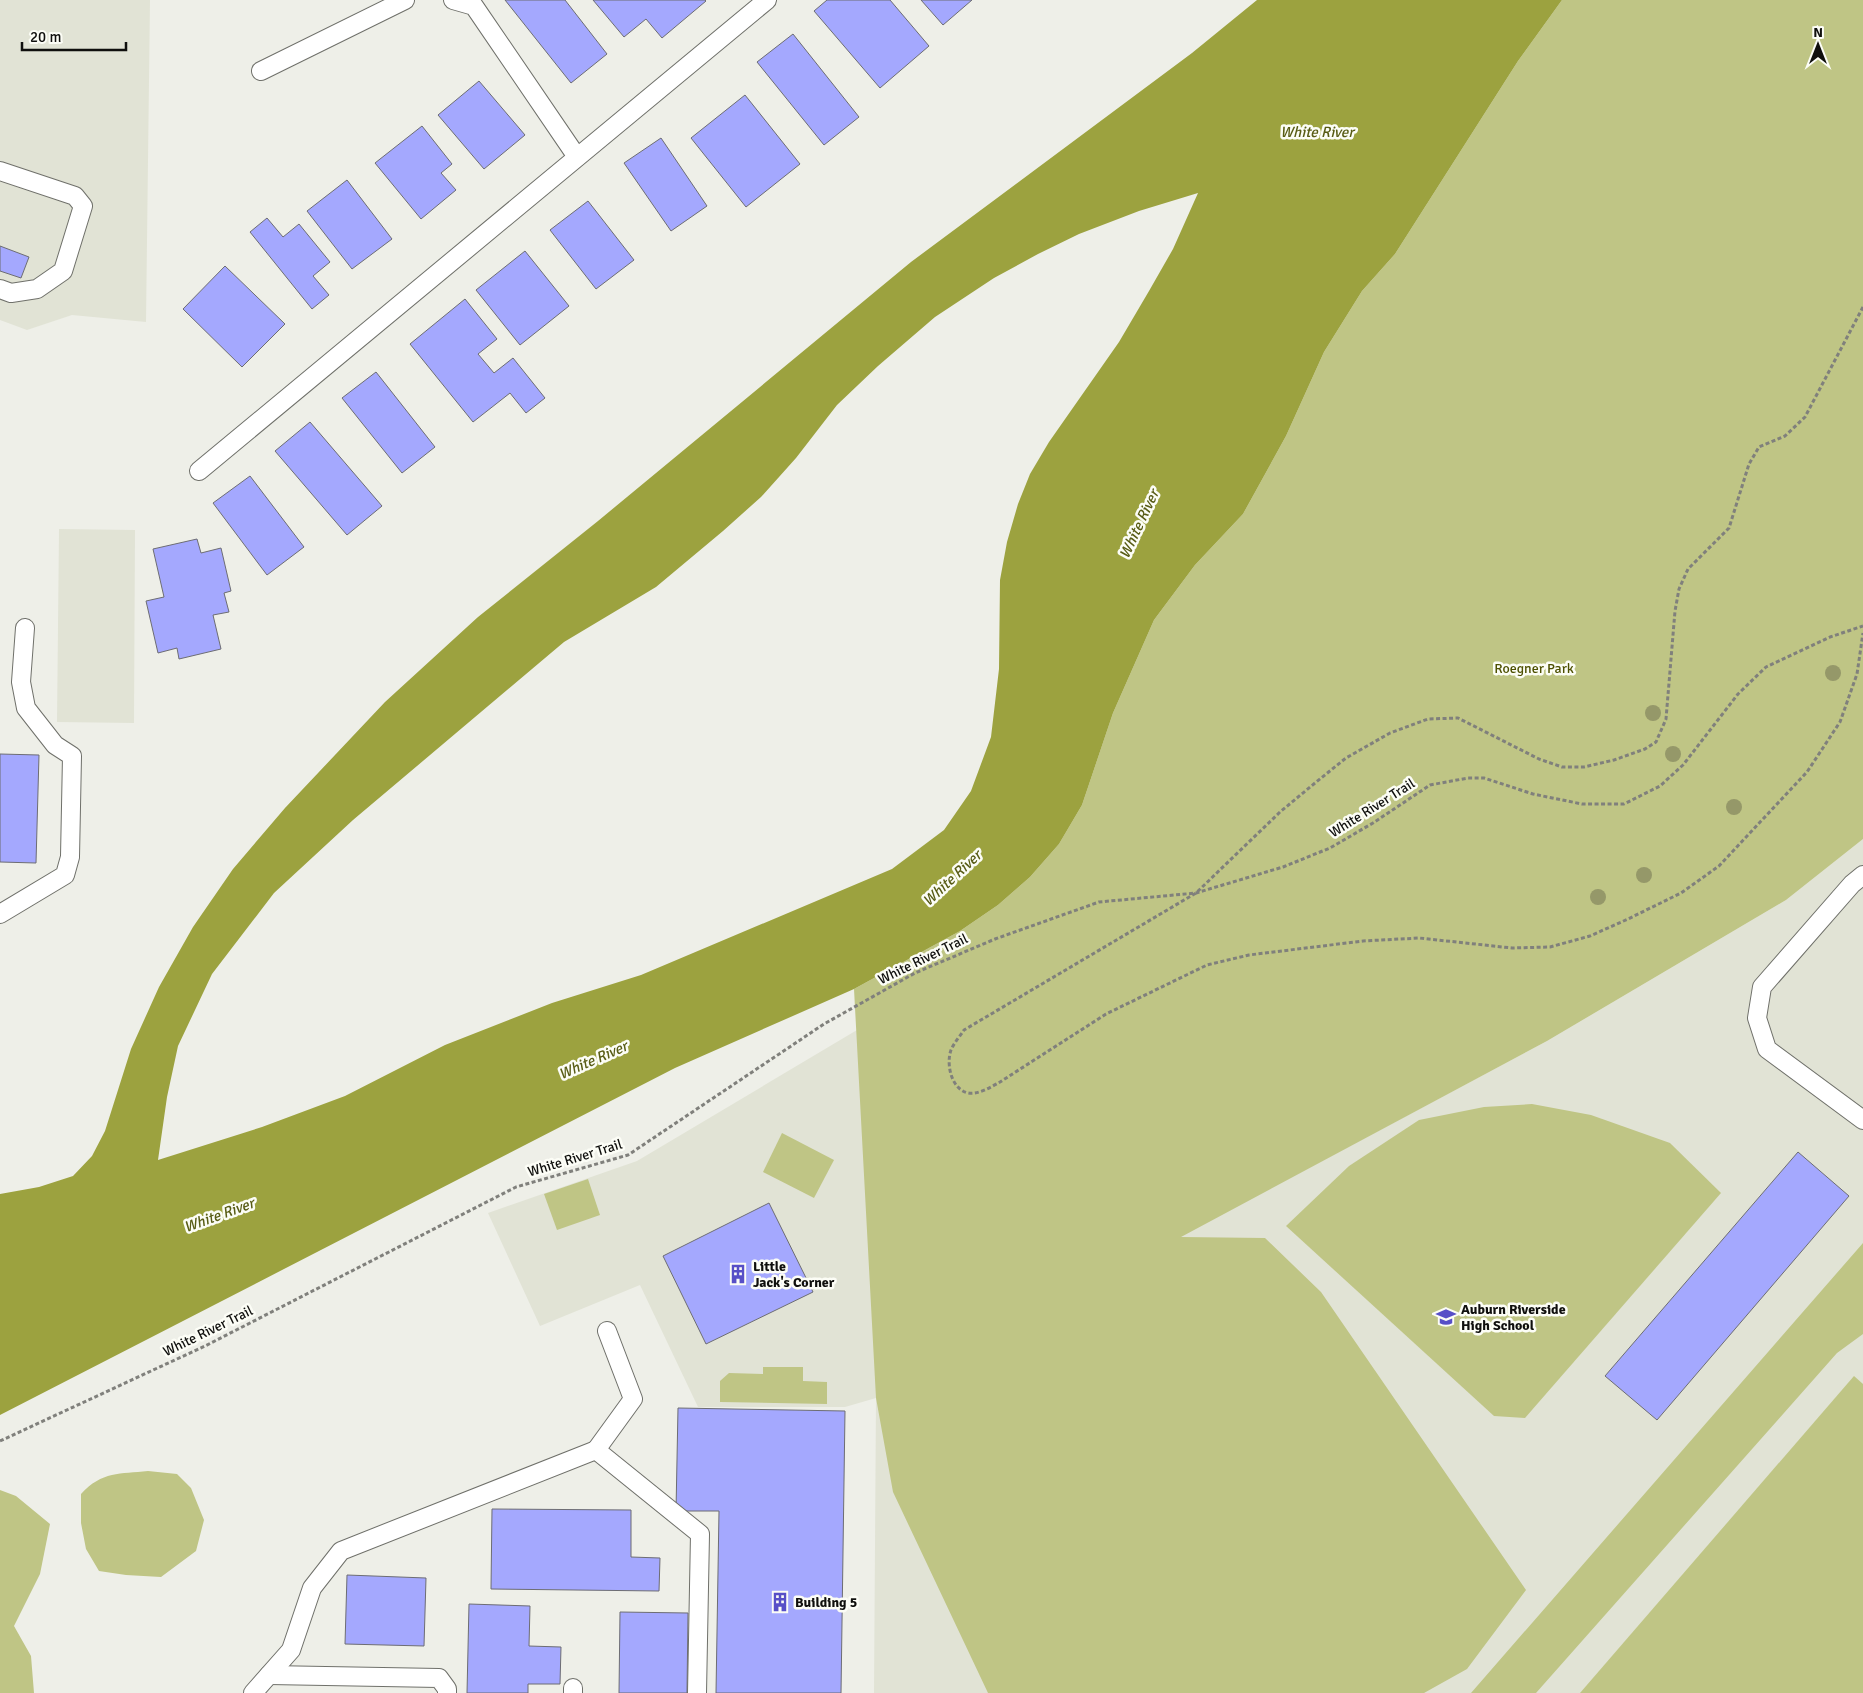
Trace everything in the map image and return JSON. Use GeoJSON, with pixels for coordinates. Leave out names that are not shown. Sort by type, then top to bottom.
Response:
{"type":"FeatureCollection","features":[{"type":"Feature","properties":{"kind":"lane"},"geometry":{"type":"LineString","coordinates":[[261,71],[405,0]]}},
{"type":"Feature","properties":{"kind":"lane"},"geometry":{"type":"LineString","coordinates":[[453,0],[474,6],[577,157]]}},
{"type":"Feature","properties":{"kind":"lane"},"geometry":{"type":"LineString","coordinates":[[199,471],[762,2]]}},
{"type":"Feature","properties":{"kind":"lane"},"geometry":{"type":"LineString","coordinates":[[0,171],[76,196],[83,206],[63,272],[37,289],[11,294],[0,289]]}},
{"type":"Feature","properties":{"kind":"lane"},"geometry":{"type":"LineString","coordinates":[[0,914],[65,876],[70,857],[72,756],[55,745],[26,708],[21,682],[25,628]]}},
{"type":"Feature","properties":{"kind":"lane"},"geometry":{"type":"LineString","coordinates":[[1857,879],[1762,986],[1757,1018],[1767,1049],[1863,1120]]}},
{"type":"Feature","properties":{"kind":"lane"},"geometry":{"type":"LineString","coordinates":[[253,1693],[291,1650],[312,1588],[341,1551],[596,1450],[634,1399],[608,1331]]}},
{"type":"Feature","properties":{"kind":"lane"},"geometry":{"type":"LineString","coordinates":[[596,1450],[700,1534],[697,1693]]}},
{"type":"Feature","properties":{"kind":"lane"},"geometry":{"type":"LineString","coordinates":[[269,1675],[438,1678],[447,1690],[447,1693]]}},
{"type":"Feature","properties":{"kind":"path"},"geometry":{"type":"LineString","coordinates":[[1863,307],[1805,417],[1785,436],[1758,447],[1750,464],[1729,528],[1688,569],[1679,588],[1675,611],[1666,719],[1656,742],[1645,749],[1614,760],[1584,767],[1562,767],[1539,759],[1458,718],[1428,719],[1390,733],[1346,758],[1280,812],[1196,893],[964,1030],[951,1050],[951,1077],[959,1088],[968,1093],[983,1091],[1106,1014],[1207,964],[1249,955],[1363,941],[1419,938],[1512,948],[1550,947],[1590,936],[1672,898],[1719,866],[1806,772],[1840,722],[1857,674],[1863,633]]}},
{"type":"Feature","properties":{"kind":"path","name":"White River Trail"},"geometry":{"type":"LineString","coordinates":[[0,1441],[205,1346],[516,1187],[628,1156],[824,1024],[915,973],[994,938],[1099,902],[1196,893],[1283,867],[1330,848],[1373,823],[1430,785],[1468,778],[1484,778],[1533,794],[1582,804],[1624,804],[1660,786],[1682,765],[1738,694],[1766,667],[1830,637],[1863,626]]}},
{"type":"Feature","properties":{"kind":"shaded area"},"geometry":{"type":"Polygon","coordinates":[[[0,0],[150,0],[146,322],[72,315],[27,330],[0,320],[0,0]]]}},
{"type":"Feature","properties":{"kind":"shaded area"},"geometry":{"type":"Polygon","coordinates":[[[59,529],[135,530],[134,723],[57,722],[59,529]]]}},
{"type":"Feature","properties":{"kind":"shaded area","name":"Auburn Riverside High School"},"geometry":{"type":"Polygon","coordinates":[[[1863,839],[1863,1693],[874,1693],[876,1398],[845,1407],[698,1407],[640,1285],[540,1326],[488,1213],[637,1161],[857,1030],[877,1398],[1547,1041],[1786,900],[1863,839]]]}},
{"type":"Feature","properties":{"kind":"green space","name":"Roegner Park"},"geometry":{"type":"Polygon","coordinates":[[[1562,0],[1863,0],[1863,839],[1786,900],[1547,1041],[1181,1237],[1265,1238],[1321,1292],[1526,1590],[1467,1669],[1424,1693],[988,1693],[893,1492],[876,1398],[854,989],[960,931],[998,905],[1030,877],[1059,844],[1082,805],[1113,713],[1154,620],[1195,565],[1243,514],[1286,436],[1324,352],[1362,291],[1395,254],[1518,61],[1562,0]]]}},
{"type":"Feature","properties":{"kind":"green space"},"geometry":{"type":"Polygon","coordinates":[[[1532,1104],[1591,1115],[1670,1143],[1721,1193],[1525,1418],[1494,1416],[1286,1226],[1349,1166],[1419,1120],[1484,1107],[1532,1104]]]}},
{"type":"Feature","properties":{"kind":"green space"},"geometry":{"type":"Polygon","coordinates":[[[782,1133],[834,1160],[814,1198],[763,1172],[782,1133]]]}},
{"type":"Feature","properties":{"kind":"green space"},"geometry":{"type":"Polygon","coordinates":[[[588,1179],[600,1215],[557,1230],[544,1194],[588,1179]]]}},
{"type":"Feature","properties":{"kind":"green space"},"geometry":{"type":"Polygon","coordinates":[[[1863,1243],[1863,1334],[1837,1353],[1536,1693],[1471,1693],[1863,1243]]]}},
{"type":"Feature","properties":{"kind":"green space"},"geometry":{"type":"Polygon","coordinates":[[[763,1367],[803,1367],[803,1381],[827,1382],[827,1404],[720,1402],[720,1381],[729,1373],[763,1374],[763,1367]]]}},
{"type":"Feature","properties":{"kind":"green space"},"geometry":{"type":"Polygon","coordinates":[[[1854,1376],[1863,1384],[1863,1693],[1580,1693],[1854,1376]]]}},
{"type":"Feature","properties":{"kind":"green space"},"geometry":{"type":"Polygon","coordinates":[[[148,1471],[177,1474],[191,1488],[204,1520],[196,1551],[161,1577],[99,1571],[86,1549],[81,1523],[81,1494],[96,1481],[104,1477],[148,1471]]]}},
{"type":"Feature","properties":{"kind":"green space"},"geometry":{"type":"Polygon","coordinates":[[[0,1490],[16,1496],[50,1524],[40,1574],[14,1626],[31,1656],[34,1693],[0,1693],[0,1490]]]}},
{"type":"Feature","properties":{"kind":"water","name":"White River"},"geometry":{"type":"Polygon","coordinates":[[[1257,0],[1562,0],[1518,61],[1395,254],[1362,291],[1324,352],[1286,436],[1243,514],[1195,565],[1154,620],[1113,713],[1082,805],[1059,844],[1030,877],[998,905],[960,931],[854,989],[675,1068],[0,1415],[0,1194],[39,1187],[73,1176],[92,1156],[105,1131],[131,1049],[159,987],[193,927],[233,869],[285,808],[385,702],[478,617],[598,521],[911,262],[1192,53],[1257,0]],[[1198,193],[1139,211],[1079,234],[994,278],[935,317],[878,366],[837,405],[796,458],[761,497],[723,531],[656,587],[564,642],[353,820],[274,893],[212,974],[178,1046],[167,1097],[158,1160],[262,1127],[345,1096],[445,1045],[552,1003],[641,975],[892,869],[944,830],[971,791],[991,737],[999,669],[1000,580],[1007,542],[1018,504],[1030,474],[1049,442],[1119,342],[1173,249],[1198,193]]]}},
{"type":"Feature","properties":{"kind":"building"},"geometry":{"type":"Polygon","coordinates":[[[505,0],[565,0],[607,54],[571,83],[505,0]]]}},
{"type":"Feature","properties":{"kind":"building"},"geometry":{"type":"Polygon","coordinates":[[[593,0],[706,1],[662,38],[646,19],[624,37],[593,0]]]}},
{"type":"Feature","properties":{"kind":"building"},"geometry":{"type":"Polygon","coordinates":[[[827,0],[890,0],[929,46],[880,88],[814,11],[827,0]]]}},
{"type":"Feature","properties":{"kind":"building"},"geometry":{"type":"Polygon","coordinates":[[[921,0],[972,0],[943,25],[921,0]]]}},
{"type":"Feature","properties":{"kind":"building"},"geometry":{"type":"Polygon","coordinates":[[[793,34],[859,117],[824,145],[757,62],[793,34]]]}},
{"type":"Feature","properties":{"kind":"building"},"geometry":{"type":"Polygon","coordinates":[[[479,81],[525,135],[484,169],[438,115],[479,81]]]}},
{"type":"Feature","properties":{"kind":"building"},"geometry":{"type":"Polygon","coordinates":[[[745,95],[800,164],[746,207],[691,138],[745,95]]]}},
{"type":"Feature","properties":{"kind":"building"},"geometry":{"type":"Polygon","coordinates":[[[422,126],[452,164],[441,173],[456,190],[421,219],[375,163],[422,126]]]}},
{"type":"Feature","properties":{"kind":"building"},"geometry":{"type":"Polygon","coordinates":[[[661,138],[707,206],[671,231],[624,163],[661,138]]]}},
{"type":"Feature","properties":{"kind":"building"},"geometry":{"type":"Polygon","coordinates":[[[347,180],[392,239],[352,269],[307,211],[347,180]]]}},
{"type":"Feature","properties":{"kind":"building"},"geometry":{"type":"Polygon","coordinates":[[[588,201],[634,260],[596,289],[550,230],[588,201]]]}},
{"type":"Feature","properties":{"kind":"building"},"geometry":{"type":"Polygon","coordinates":[[[267,218],[283,237],[299,224],[330,262],[313,276],[329,295],[312,309],[250,232],[267,218]]]}},
{"type":"Feature","properties":{"kind":"building"},"geometry":{"type":"Polygon","coordinates":[[[0,246],[29,257],[21,278],[0,271],[0,246]]]}},
{"type":"Feature","properties":{"kind":"building"},"geometry":{"type":"Polygon","coordinates":[[[525,251],[569,306],[520,345],[476,290],[525,251]]]}},
{"type":"Feature","properties":{"kind":"building"},"geometry":{"type":"Polygon","coordinates":[[[225,266],[285,324],[242,367],[183,309],[225,266]]]}},
{"type":"Feature","properties":{"kind":"building"},"geometry":{"type":"Polygon","coordinates":[[[465,299],[497,339],[478,354],[494,373],[513,358],[545,398],[526,413],[510,393],[473,422],[410,344],[465,299]]]}},
{"type":"Feature","properties":{"kind":"building"},"geometry":{"type":"Polygon","coordinates":[[[376,372],[435,447],[402,473],[342,398],[376,372]]]}},
{"type":"Feature","properties":{"kind":"building"},"geometry":{"type":"Polygon","coordinates":[[[310,422],[382,506],[347,535],[275,451],[310,422]]]}},
{"type":"Feature","properties":{"kind":"building"},"geometry":{"type":"Polygon","coordinates":[[[250,476],[304,547],[267,575],[213,503],[250,476]]]}},
{"type":"Feature","properties":{"kind":"building"},"geometry":{"type":"Polygon","coordinates":[[[197,539],[201,553],[221,548],[231,591],[224,593],[229,612],[213,615],[221,649],[179,659],[177,648],[158,653],[146,601],[164,597],[153,549],[197,539]]]}},
{"type":"Feature","properties":{"kind":"building"},"geometry":{"type":"Polygon","coordinates":[[[0,754],[39,755],[36,863],[0,862],[0,754]]]}},
{"type":"Feature","properties":{"kind":"building"},"geometry":{"type":"Polygon","coordinates":[[[1798,1152],[1849,1196],[1657,1420],[1605,1376],[1798,1152]]]}},
{"type":"Feature","properties":{"kind":"building","name":"Little Jack's Corner"},"geometry":{"type":"Polygon","coordinates":[[[769,1203],[813,1292],[706,1344],[663,1256],[769,1203]]]}},
{"type":"Feature","properties":{"kind":"building","name":"Building 5"},"geometry":{"type":"Polygon","coordinates":[[[678,1408],[845,1411],[841,1693],[716,1693],[719,1511],[676,1511],[678,1408]]]}},
{"type":"Feature","properties":{"kind":"building"},"geometry":{"type":"Polygon","coordinates":[[[492,1509],[631,1510],[631,1557],[660,1558],[659,1591],[491,1589],[492,1509]]]}},
{"type":"Feature","properties":{"kind":"building"},"geometry":{"type":"Polygon","coordinates":[[[347,1575],[426,1578],[424,1646],[345,1644],[347,1575]]]}},
{"type":"Feature","properties":{"kind":"building"},"geometry":{"type":"Polygon","coordinates":[[[469,1604],[530,1606],[529,1646],[561,1647],[560,1684],[528,1684],[528,1693],[467,1693],[469,1604]]]}},
{"type":"Feature","properties":{"kind":"building"},"geometry":{"type":"Polygon","coordinates":[[[620,1612],[688,1613],[687,1693],[619,1693],[620,1612]]]}},
{"type":"Feature","properties":{"kind":"place","name":"Little Jack's Corner"},"geometry":{"type":"Point","coordinates":[738,1274]}},
{"type":"Feature","properties":{"kind":"place","name":"Auburn Riverside High School"},"geometry":{"type":"Point","coordinates":[1446,1317]}},
{"type":"Feature","properties":{"kind":"place","name":"Building 5"},"geometry":{"type":"Point","coordinates":[780,1602]}}]}
